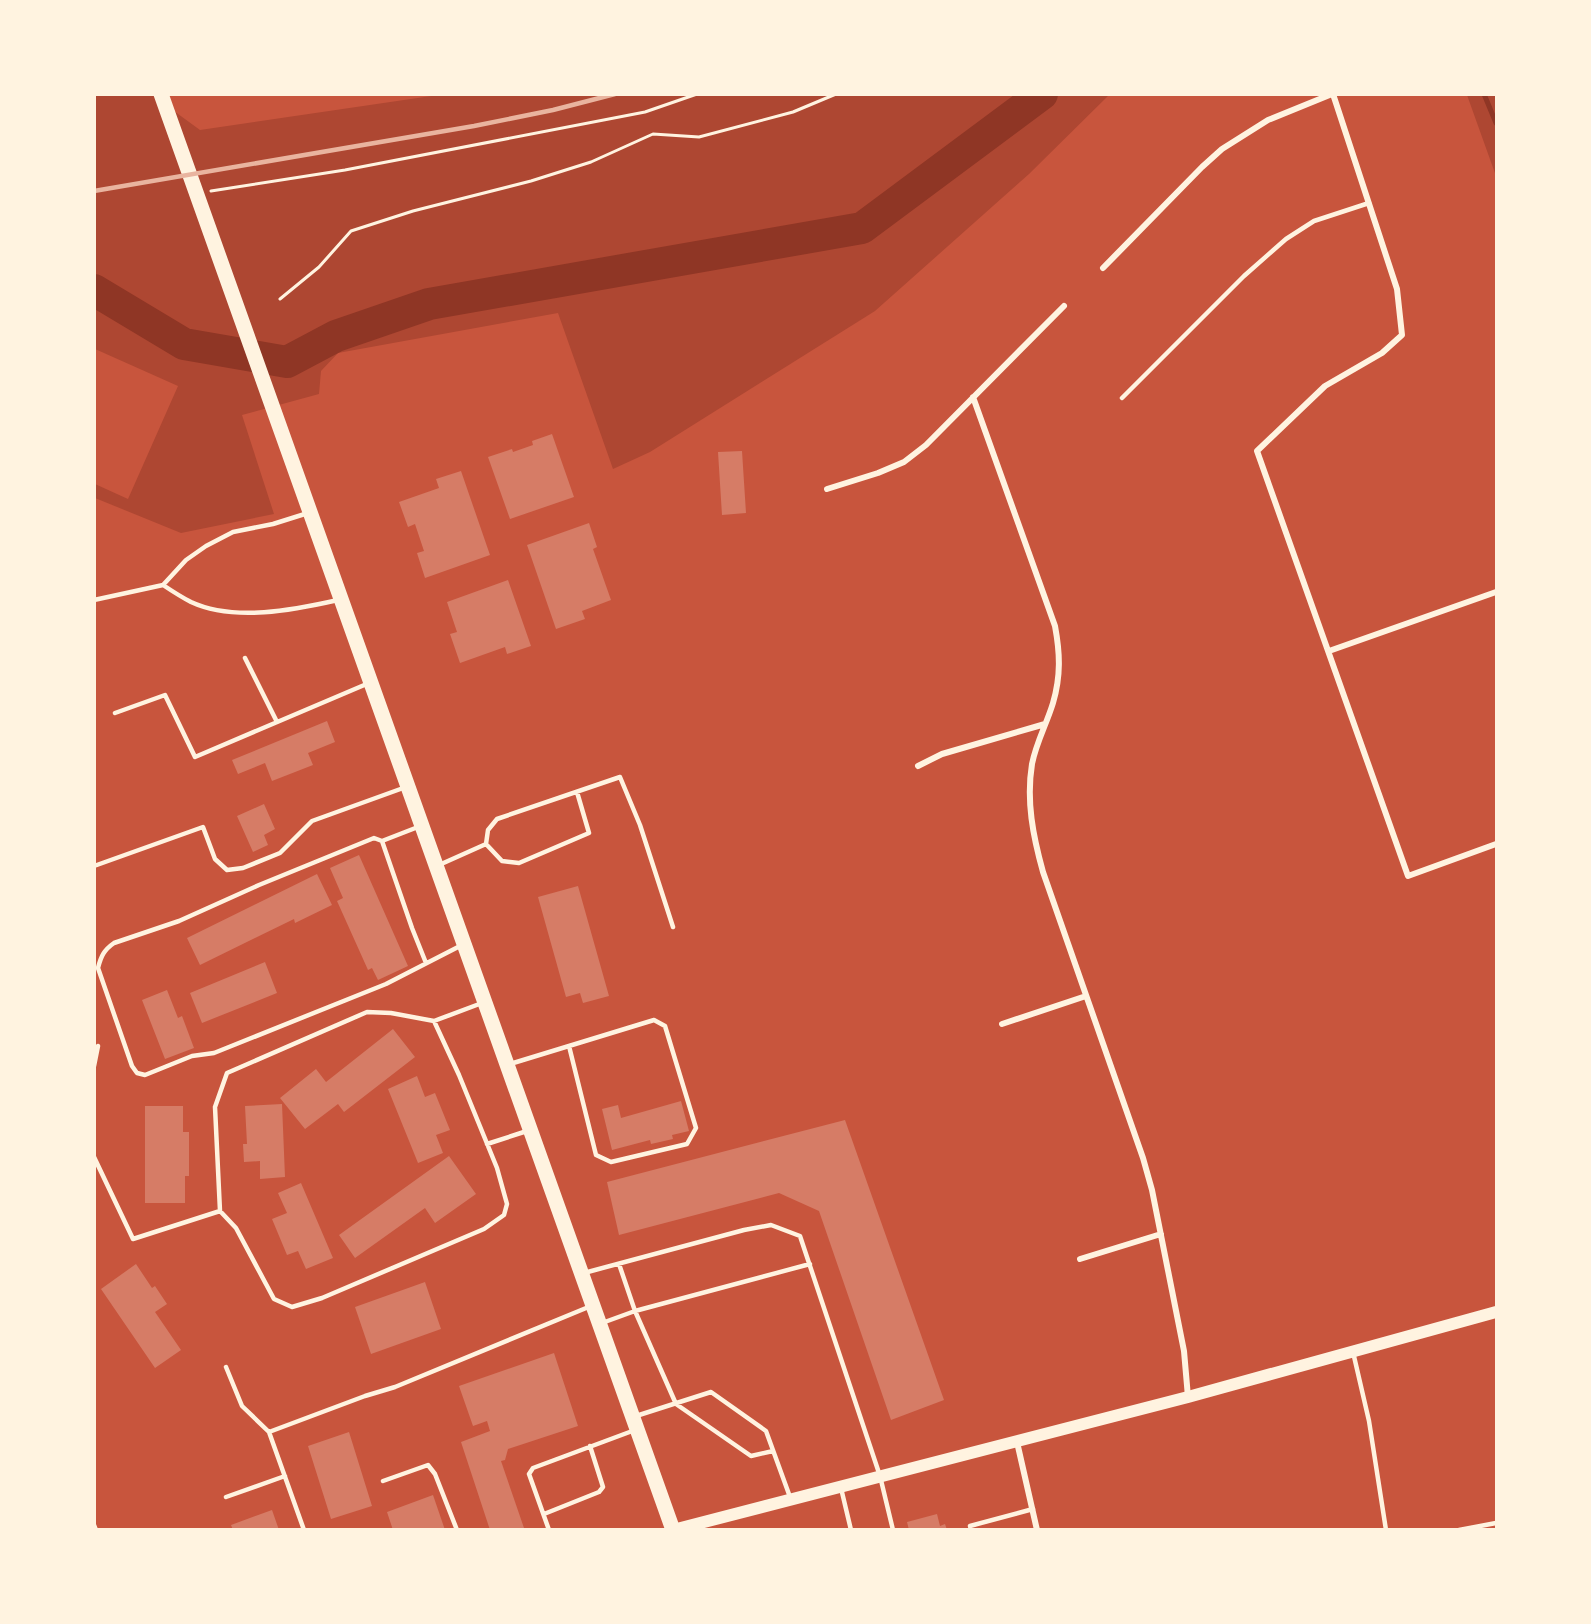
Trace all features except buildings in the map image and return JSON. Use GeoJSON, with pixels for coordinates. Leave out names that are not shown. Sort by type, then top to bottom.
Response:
{"type":"FeatureCollection","features":[{"type":"Feature","properties":{"kind":"main road"},"geometry":{"type":"LineString","coordinates":[[161,94],[673,1530],[1188,1397],[1497,1312]]}},
{"type":"Feature","properties":{"kind":"street"},"geometry":{"type":"LineString","coordinates":[[1103,268],[1222,149],[1244,133],[1268,120],[1333,94],[1397,289],[1402,335],[1382,352],[1325,386],[1257,451],[1408,876],[1497,844]]}},
{"type":"Feature","properties":{"kind":"street"},"geometry":{"type":"LineString","coordinates":[[827,489],[904,462],[926,445],[1064,306]]}},
{"type":"Feature","properties":{"kind":"street"},"geometry":{"type":"LineString","coordinates":[[973,398],[1055,626],[1060,652],[1059,678],[1033,763],[1029,811],[1033,835],[1043,872],[1143,1158],[1161,1234],[1184,1351],[1188,1397]]}},
{"type":"Feature","properties":{"kind":"street"},"geometry":{"type":"LineString","coordinates":[[1329,651],[1497,592]]}},
{"type":"Feature","properties":{"kind":"street"},"geometry":{"type":"LineString","coordinates":[[918,766],[942,754],[1045,724]]}},
{"type":"Feature","properties":{"kind":"street"},"geometry":{"type":"LineString","coordinates":[[1002,1024],[1086,996]]}},
{"type":"Feature","properties":{"kind":"street"},"geometry":{"type":"LineString","coordinates":[[1080,1260],[1161,1234]]}},
{"type":"Feature","properties":{"kind":"street"},"geometry":{"type":"LineString","coordinates":[[1017,1442],[1037,1530]]}},
{"type":"Feature","properties":{"kind":"lane"},"geometry":{"type":"LineString","coordinates":[[1122,398],[1244,276],[1286,239],[1314,221],[1369,203]]}},
{"type":"Feature","properties":{"kind":"lane"},"geometry":{"type":"LineString","coordinates":[[94,600],[163,585],[186,560],[233,532],[273,525],[311,513]]}},
{"type":"Feature","properties":{"kind":"lane"},"geometry":{"type":"LineString","coordinates":[[163,585],[192,603],[214,609],[251,613],[280,612],[342,600]]}},
{"type":"Feature","properties":{"kind":"lane"},"geometry":{"type":"LineString","coordinates":[[245,658],[277,722]]}},
{"type":"Feature","properties":{"kind":"lane"},"geometry":{"type":"LineString","coordinates":[[115,713],[165,695],[195,757],[372,682]]}},
{"type":"Feature","properties":{"kind":"lane"},"geometry":{"type":"LineString","coordinates":[[486,844],[488,830],[496,819],[620,777],[640,825],[673,927]]}},
{"type":"Feature","properties":{"kind":"lane"},"geometry":{"type":"LineString","coordinates":[[94,866],[204,827],[215,860],[227,870],[243,868],[280,853],[312,821],[408,786]]}},
{"type":"Feature","properties":{"kind":"lane"},"geometry":{"type":"LineString","coordinates":[[486,844],[502,861],[519,863],[589,833],[577,792]]}},
{"type":"Feature","properties":{"kind":"lane"},"geometry":{"type":"LineString","coordinates":[[422,825],[382,841],[374,838],[179,921],[114,943],[105,950],[101,955],[98,968],[132,1066],[137,1073],[145,1075],[192,1056],[214,1053],[386,984],[464,944]]}},
{"type":"Feature","properties":{"kind":"lane"},"geometry":{"type":"LineString","coordinates":[[382,841],[426,963]]}},
{"type":"Feature","properties":{"kind":"lane"},"geometry":{"type":"LineString","coordinates":[[437,866],[486,844]]}},
{"type":"Feature","properties":{"kind":"lane"},"geometry":{"type":"LineString","coordinates":[[434,1021],[497,1168],[507,1204],[504,1215],[484,1229],[322,1298],[292,1307],[274,1299],[236,1228],[220,1211],[215,1107],[227,1072],[367,1012],[391,1013],[434,1021],[485,1002]]}},
{"type":"Feature","properties":{"kind":"lane"},"geometry":{"type":"LineString","coordinates":[[507,1064],[654,1020],[665,1026],[696,1128],[687,1144],[610,1162],[597,1155],[569,1046]]}},
{"type":"Feature","properties":{"kind":"lane"},"geometry":{"type":"LineString","coordinates":[[94,1066],[98,1046]]}},
{"type":"Feature","properties":{"kind":"lane"},"geometry":{"type":"LineString","coordinates":[[487,1144],[530,1130]]}},
{"type":"Feature","properties":{"kind":"lane"},"geometry":{"type":"LineString","coordinates":[[94,1157],[133,1239],[220,1211]]}},
{"type":"Feature","properties":{"kind":"lane"},"geometry":{"type":"LineString","coordinates":[[582,1274],[744,1230],[771,1225],[800,1236],[880,1476],[893,1530]]}},
{"type":"Feature","properties":{"kind":"lane"},"geometry":{"type":"LineString","coordinates":[[619,1264],[635,1311],[676,1404],[751,1456],[774,1451]]}},
{"type":"Feature","properties":{"kind":"lane"},"geometry":{"type":"LineString","coordinates":[[599,1324],[635,1311],[810,1264]]}},
{"type":"Feature","properties":{"kind":"lane"},"geometry":{"type":"LineString","coordinates":[[269,1432],[395,1387],[593,1305]]}},
{"type":"Feature","properties":{"kind":"lane"},"geometry":{"type":"LineString","coordinates":[[1353,1352],[1369,1421],[1386,1530]]}},
{"type":"Feature","properties":{"kind":"lane"},"geometry":{"type":"LineString","coordinates":[[226,1367],[242,1406],[269,1432],[304,1530]]}},
{"type":"Feature","properties":{"kind":"lane"},"geometry":{"type":"LineString","coordinates":[[549,1530],[529,1474],[533,1468],[590,1446],[676,1404],[711,1392],[766,1431],[791,1500]]}},
{"type":"Feature","properties":{"kind":"lane"},"geometry":{"type":"LineString","coordinates":[[543,1514],[599,1492],[603,1487],[590,1446]]}},
{"type":"Feature","properties":{"kind":"lane"},"geometry":{"type":"LineString","coordinates":[[383,1481],[428,1465],[435,1474],[457,1530]]}},
{"type":"Feature","properties":{"kind":"lane"},"geometry":{"type":"LineString","coordinates":[[226,1497],[285,1476]]}},
{"type":"Feature","properties":{"kind":"lane"},"geometry":{"type":"LineString","coordinates":[[841,1487],[851,1530]]}},
{"type":"Feature","properties":{"kind":"lane"},"geometry":{"type":"LineString","coordinates":[[971,1530],[970,1526],[1033,1509]]}},
{"type":"Feature","properties":{"kind":"lane"},"geometry":{"type":"LineString","coordinates":[[1459,1530],[1497,1523]]}},
{"type":"Feature","properties":{"kind":"lane"},"geometry":{"type":"LineString","coordinates":[[94,1524],[96,1530]]}},
{"type":"Feature","properties":{"kind":"path"},"geometry":{"type":"LineString","coordinates":[[197,194],[357,168],[645,112],[697,94]]}},
{"type":"Feature","properties":{"kind":"path"},"geometry":{"type":"LineString","coordinates":[[280,299],[319,267],[351,231],[591,162],[653,134],[699,137],[793,112],[836,94]]}},
{"type":"Feature","properties":{"kind":"shaded area"},"geometry":{"type":"Polygon","coordinates":[[[94,95],[152,95],[200,130],[438,95],[1109,95],[1029,174],[875,311],[650,452],[613,469],[558,313],[338,353],[321,371],[319,394],[242,415],[274,514],[181,533],[95,498],[95,484],[128,499],[178,386],[95,349],[94,95]]]}},
{"type":"Feature","properties":{"kind":"shaded area"},"geometry":{"type":"Polygon","coordinates":[[[1467,95],[1496,95],[1496,176],[1467,95]]]}},
{"type":"Feature","properties":{"kind":"waterway"},"geometry":{"type":"LineString","coordinates":[[94,290],[184,344],[287,362],[336,336],[429,304],[862,228],[1042,94]]}},
{"type":"Feature","properties":{"kind":"waterway"},"geometry":{"type":"LineString","coordinates":[[1484,94],[1496,123]]}},
{"type":"Feature","properties":{"kind":"railway"},"geometry":{"type":"LineString","coordinates":[[94,191],[474,126],[553,110],[615,94]]}}]}
